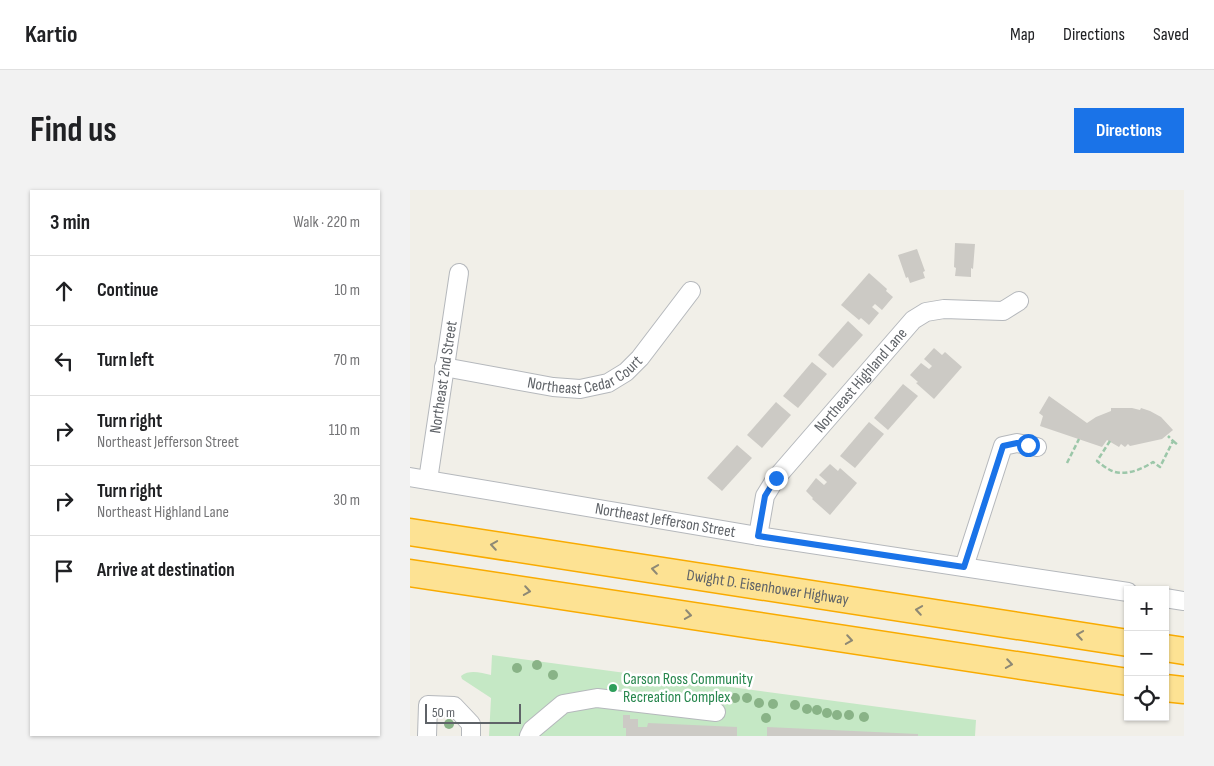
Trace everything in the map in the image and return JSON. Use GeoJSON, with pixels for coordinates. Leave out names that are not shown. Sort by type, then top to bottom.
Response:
{"type":"FeatureCollection","features":[{"type":"Feature","properties":{"kind":"highway","name":"Dwight D. Eisenhower Highway"},"geometry":{"type":"LineString","coordinates":[[410,532],[1124,642]]}},
{"type":"Feature","properties":{"kind":"highway"},"geometry":{"type":"LineString","coordinates":[[410,573],[1124,681]]}},
{"type":"Feature","properties":{"kind":"highway"},"geometry":{"type":"LineString","coordinates":[[1169,649],[1184,651]]}},
{"type":"Feature","properties":{"kind":"highway"},"geometry":{"type":"LineString","coordinates":[[1169,688],[1184,690]]}},
{"type":"Feature","properties":{"kind":"street","name":"Northeast 2nd Street"},"geometry":{"type":"LineString","coordinates":[[428,480],[459,274]]}},
{"type":"Feature","properties":{"kind":"street","name":"Northeast Cedar Court"},"geometry":{"type":"LineString","coordinates":[[444,368],[553,387],[580,389],[608,383],[626,372],[640,358],[691,291]]}},
{"type":"Feature","properties":{"kind":"street","name":"Northeast Highland Lane"},"geometry":{"type":"LineString","coordinates":[[758,536],[765,496],[776,478],[913,320],[926,312],[944,309],[1004,311],[1019,301]]}},
{"type":"Feature","properties":{"kind":"street"},"geometry":{"type":"LineString","coordinates":[[964,567],[1003,446],[1017,443],[1037,447]]}},
{"type":"Feature","properties":{"kind":"street","name":"Northeast Jefferson Street"},"geometry":{"type":"LineString","coordinates":[[410,478],[758,536],[1124,591]]}},
{"type":"Feature","properties":{"kind":"street"},"geometry":{"type":"LineString","coordinates":[[1169,599],[1184,601]]}},
{"type":"Feature","properties":{"kind":"street"},"geometry":{"type":"LineString","coordinates":[[529,736],[532,730],[563,704],[597,698],[716,712]]}},
{"type":"Feature","properties":{"kind":"street"},"geometry":{"type":"LineString","coordinates":[[427,736],[428,705],[454,706],[471,724],[471,736]]}},
{"type":"Feature","properties":{"kind":"path"},"geometry":{"type":"LineString","coordinates":[[1168,436],[1178,445]]}},
{"type":"Feature","properties":{"kind":"path"},"geometry":{"type":"LineString","coordinates":[[1067,463],[1079,439]]}},
{"type":"Feature","properties":{"kind":"path"},"geometry":{"type":"LineString","coordinates":[[1110,441],[1097,461],[1112,472],[1124,473],[1135,471],[1153,462],[1160,467],[1173,441]]}},
{"type":"Feature","properties":{"kind":"green space","name":"Carson Ross Community Recreation Complex"},"geometry":{"type":"Polygon","coordinates":[[[492,655],[976,720],[975,736],[489,736],[491,698],[462,679],[461,676],[472,672],[491,675],[492,655]]]}},
{"type":"Feature","properties":{"kind":"building"},"geometry":{"type":"Polygon","coordinates":[[[955,243],[975,244],[971,277],[955,276],[955,243]]]}},
{"type":"Feature","properties":{"kind":"building"},"geometry":{"type":"Polygon","coordinates":[[[917,249],[925,271],[923,272],[925,278],[910,283],[908,277],[906,278],[898,255],[917,249]]]}},
{"type":"Feature","properties":{"kind":"building"},"geometry":{"type":"Polygon","coordinates":[[[869,273],[893,297],[882,310],[875,304],[872,307],[879,313],[869,325],[861,318],[859,320],[841,305],[869,273]]]}},
{"type":"Feature","properties":{"kind":"building"},"geometry":{"type":"Polygon","coordinates":[[[848,321],[863,335],[833,368],[818,355],[848,321]]]}},
{"type":"Feature","properties":{"kind":"building"},"geometry":{"type":"Polygon","coordinates":[[[934,348],[942,355],[945,352],[962,367],[934,399],[910,375],[921,363],[929,369],[932,366],[924,359],[934,348]]]}},
{"type":"Feature","properties":{"kind":"building"},"geometry":{"type":"Polygon","coordinates":[[[812,362],[827,374],[798,408],[783,396],[812,362]]]}},
{"type":"Feature","properties":{"kind":"building"},"geometry":{"type":"Polygon","coordinates":[[[903,384],[918,396],[888,430],[874,418],[903,384]]]}},
{"type":"Feature","properties":{"kind":"building"},"geometry":{"type":"Polygon","coordinates":[[[1049,396],[1087,423],[1111,411],[1111,408],[1140,410],[1141,408],[1161,417],[1173,430],[1162,439],[1130,446],[1128,444],[1125,447],[1121,444],[1119,447],[1107,440],[1102,447],[1040,426],[1043,416],[1039,413],[1049,396]]]}},
{"type":"Feature","properties":{"kind":"building"},"geometry":{"type":"Polygon","coordinates":[[[776,402],[791,415],[762,448],[747,435],[776,402]]]}},
{"type":"Feature","properties":{"kind":"building"},"geometry":{"type":"Polygon","coordinates":[[[869,422],[884,434],[855,468],[840,456],[869,422]]]}},
{"type":"Feature","properties":{"kind":"building"},"geometry":{"type":"Polygon","coordinates":[[[737,445],[752,458],[722,491],[707,478],[737,445]]]}},
{"type":"Feature","properties":{"kind":"building"},"geometry":{"type":"Polygon","coordinates":[[[830,464],[838,471],[840,468],[857,483],[830,515],[806,491],[816,478],[824,485],[827,482],[819,475],[830,464]]]}},
{"type":"Feature","properties":{"kind":"building"},"geometry":{"type":"Polygon","coordinates":[[[623,715],[630,715],[630,719],[638,719],[638,727],[647,727],[648,723],[737,727],[737,736],[626,736],[626,728],[623,728],[623,715]]]}},
{"type":"Feature","properties":{"kind":"building"},"geometry":{"type":"Polygon","coordinates":[[[767,727],[918,734],[918,736],[767,736],[767,727]]]}},
{"type":"Feature","properties":{"kind":"place","name":"Carson Ross Community Recreation Complex"},"geometry":{"type":"Point","coordinates":[613,688]}},
{"type":"Feature","properties":{"kind":"route"},"geometry":{"type":"LineString","coordinates":[[776,478],[765,496],[758,536],[964,567],[1003,446],[1017,443],[1028,445]]}}]}
